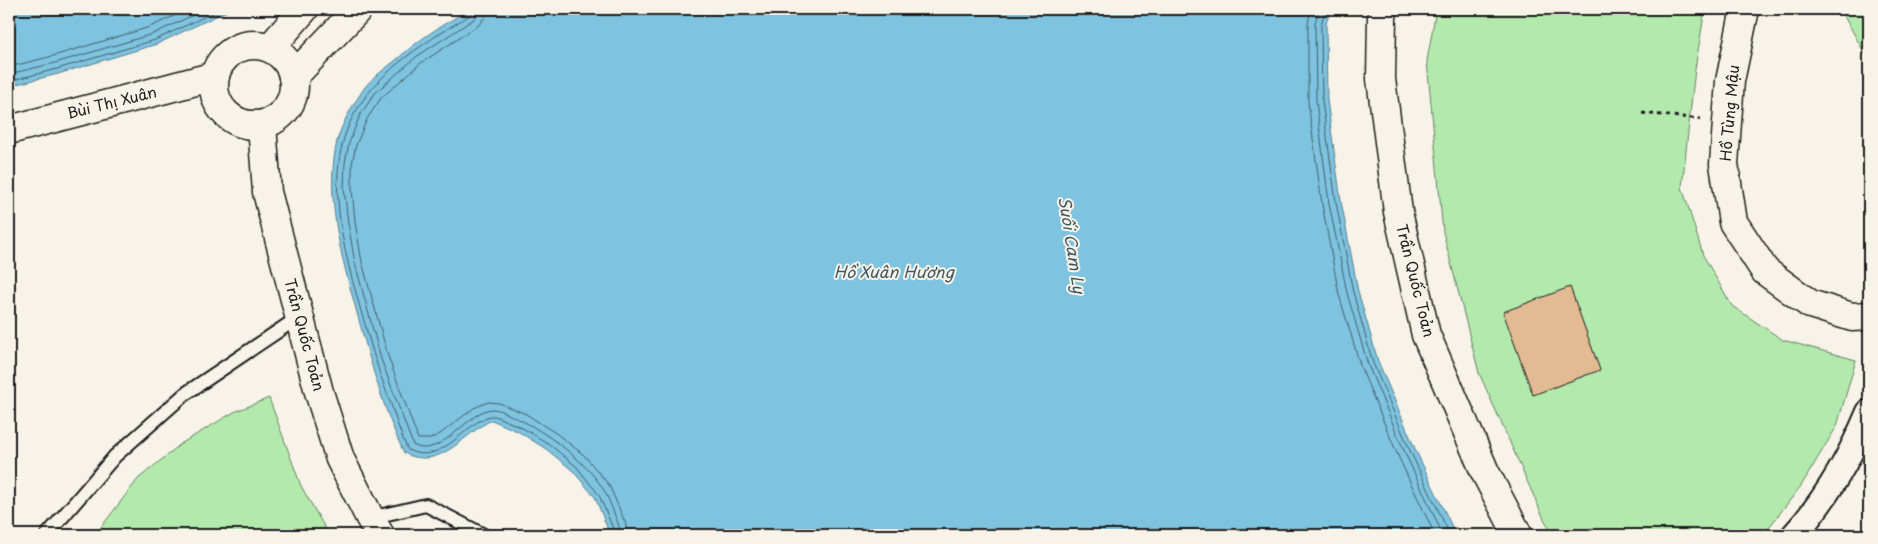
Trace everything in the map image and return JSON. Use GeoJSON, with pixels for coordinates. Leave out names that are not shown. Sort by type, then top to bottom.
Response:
{"type":"FeatureCollection","features":[{"type":"Feature","properties":{"kind":"main road"},"geometry":{"type":"LineString","coordinates":[[270,48],[304,9]]}},
{"type":"Feature","properties":{"kind":"main road"},"geometry":{"type":"LineString","coordinates":[[293,77],[358,9]]}},
{"type":"Feature","properties":{"kind":"main road","name":"Trần Quốc Toản"},"geometry":{"type":"LineString","coordinates":[[1384,9],[1382,16],[1381,80],[1397,203],[1426,335],[1485,472],[1518,535]]}},
{"type":"Feature","properties":{"kind":"main road","name":"Hồ Tùng Mậu"},"geometry":{"type":"LineString","coordinates":[[1745,9],[1730,81],[1724,164],[1733,222],[1765,271],[1810,304],[1852,317],[1869,316]]}},
{"type":"Feature","properties":{"kind":"main road"},"geometry":{"type":"LineString","coordinates":[[256,45],[270,48],[288,64],[293,77],[294,91],[290,104],[281,115],[262,125],[248,125],[235,120],[224,111],[217,100],[214,86],[215,76],[221,64],[230,53],[242,47],[256,45]]}},
{"type":"Feature","properties":{"kind":"main road","name":"Bùi Thị Xuân"},"geometry":{"type":"LineString","coordinates":[[9,130],[215,76]]}},
{"type":"Feature","properties":{"kind":"main road","name":"Trần Quốc Toản"},"geometry":{"type":"LineString","coordinates":[[262,125],[267,192],[319,392],[340,458],[375,527]]}},
{"type":"Feature","properties":{"kind":"street"},"geometry":{"type":"LineString","coordinates":[[1794,535],[1813,514],[1838,473],[1869,412]]}},
{"type":"Feature","properties":{"kind":"lane"},"geometry":{"type":"LineString","coordinates":[[47,535],[115,456],[185,394],[299,317]]}},
{"type":"Feature","properties":{"kind":"lane"},"geometry":{"type":"LineString","coordinates":[[375,527],[426,505],[484,535]]}},
{"type":"Feature","properties":{"kind":"path"},"geometry":{"type":"LineString","coordinates":[[1642,113],[1727,122]]}},
{"type":"Feature","properties":{"kind":"green space"},"geometry":{"type":"Polygon","coordinates":[[[1436,9],[1705,9],[1695,69],[1682,187],[1703,255],[1732,306],[1783,340],[1856,360],[1837,426],[1801,486],[1763,535],[1553,535],[1544,519],[1479,373],[1443,232],[1427,61],[1436,9]]]}},
{"type":"Feature","properties":{"kind":"green space"},"geometry":{"type":"Polygon","coordinates":[[[1840,9],[1869,9],[1869,61],[1840,9]]]}},
{"type":"Feature","properties":{"kind":"green space"},"geometry":{"type":"Polygon","coordinates":[[[269,398],[301,486],[329,535],[95,535],[138,479],[182,443],[234,412],[269,398]]]}},
{"type":"Feature","properties":{"kind":"water"},"geometry":{"type":"Polygon","coordinates":[[[9,9],[231,9],[157,44],[58,74],[9,86],[9,9]]]}},
{"type":"Feature","properties":{"kind":"water","name":"Hồ Xuân Hương"},"geometry":{"type":"Polygon","coordinates":[[[472,9],[1331,9],[1326,24],[1327,100],[1341,201],[1358,291],[1378,361],[1416,451],[1456,535],[610,535],[595,497],[572,470],[546,449],[519,432],[492,420],[440,454],[429,458],[417,458],[404,453],[377,384],[336,228],[333,184],[337,141],[353,106],[368,83],[432,32],[472,9]]]}},
{"type":"Feature","properties":{"kind":"building"},"geometry":{"type":"Polygon","coordinates":[[[1570,287],[1600,370],[1533,395],[1503,312],[1570,287]]]}},
{"type":"Feature","properties":{"kind":"water label","name":"Suối Cam Ly"},"geometry":{"type":"Point","coordinates":[1072,245]}}]}
